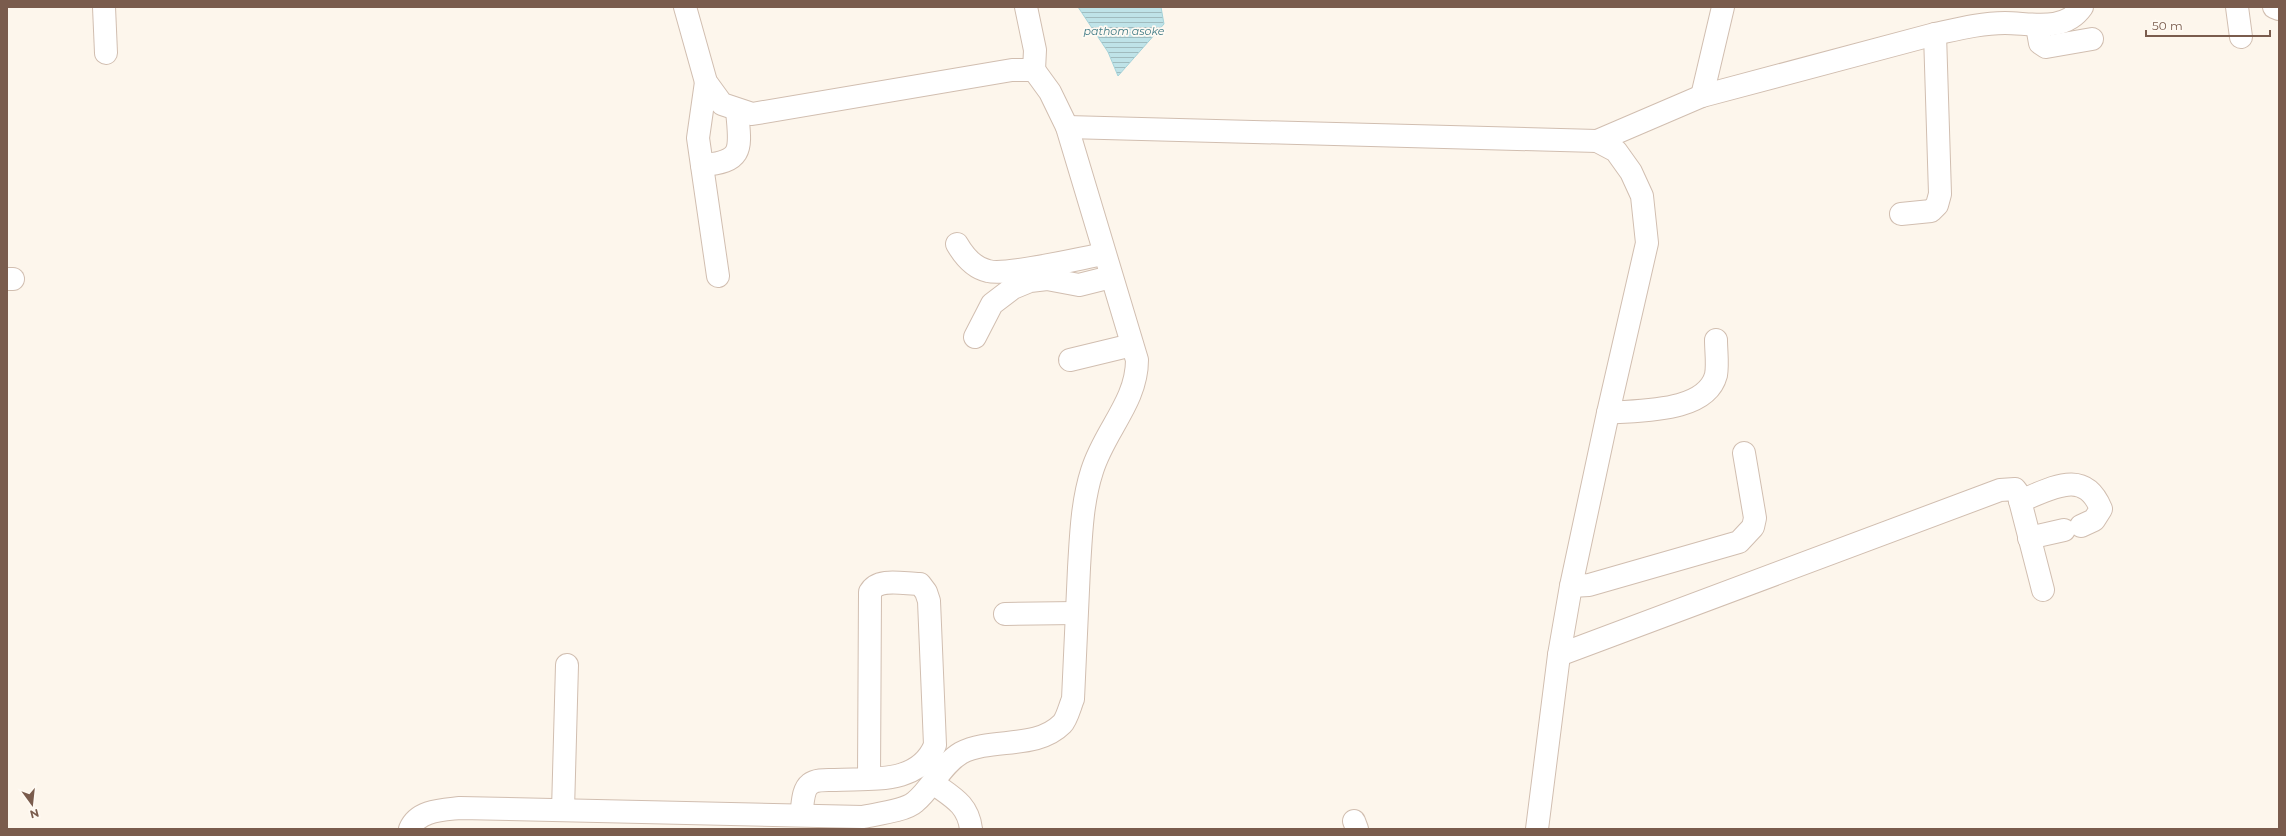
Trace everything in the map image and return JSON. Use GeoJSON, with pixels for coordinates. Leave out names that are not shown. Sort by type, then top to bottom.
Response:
{"type":"FeatureCollection","features":[{"type":"Feature","properties":{"kind":"street"},"geometry":{"type":"LineString","coordinates":[[104,7],[106,53]]}},
{"type":"Feature","properties":{"kind":"street"},"geometry":{"type":"LineString","coordinates":[[685,7],[706,82],[722,104],[752,114],[1012,70],[1034,70]]}},
{"type":"Feature","properties":{"kind":"street"},"geometry":{"type":"LineString","coordinates":[[410,829],[412,823],[430,811],[460,808],[563,810],[765,822],[801,815],[863,817],[914,803],[933,783],[947,764],[959,754],[974,747],[1024,741],[1046,734],[1063,723],[1073,698],[1076,613],[1083,516],[1086,501],[1094,465],[1105,441],[1128,400],[1137,377],[1137,360],[1066,127],[1050,92],[1034,70],[1035,50],[1026,7]]}},
{"type":"Feature","properties":{"kind":"street"},"geometry":{"type":"LineString","coordinates":[[1702,96],[1723,7]]}},
{"type":"Feature","properties":{"kind":"street"},"geometry":{"type":"LineString","coordinates":[[1066,127],[1597,141],[1702,96],[1935,34],[1972,26],[2004,15],[2037,26],[2063,21],[2078,13],[2082,7]]}},
{"type":"Feature","properties":{"kind":"street"},"geometry":{"type":"LineString","coordinates":[[2237,7],[2240,37]]}},
{"type":"Feature","properties":{"kind":"street"},"geometry":{"type":"LineString","coordinates":[[2274,7],[2279,9]]}},
{"type":"Feature","properties":{"kind":"street"},"geometry":{"type":"LineString","coordinates":[[2037,26],[2040,43],[2046,47],[2092,39]]}},
{"type":"Feature","properties":{"kind":"street"},"geometry":{"type":"LineString","coordinates":[[1901,214],[1930,212],[1937,205],[1940,194],[1935,34]]}},
{"type":"Feature","properties":{"kind":"street"},"geometry":{"type":"LineString","coordinates":[[706,82],[698,138],[718,276]]}},
{"type":"Feature","properties":{"kind":"street"},"geometry":{"type":"LineString","coordinates":[[702,165],[722,163],[731,158],[737,152],[739,143],[737,110]]}},
{"type":"Feature","properties":{"kind":"street"},"geometry":{"type":"LineString","coordinates":[[1537,829],[1559,655],[1571,586],[1608,413],[1648,243],[1642,196],[1631,172],[1616,151],[1597,141]]}},
{"type":"Feature","properties":{"kind":"street"},"geometry":{"type":"LineString","coordinates":[[957,244],[964,256],[977,266],[989,272],[1015,270],[1104,254]]}},
{"type":"Feature","properties":{"kind":"street"},"geometry":{"type":"LineString","coordinates":[[975,337],[992,304],[1013,288],[1030,282],[1047,279],[1079,285],[1111,277]]}},
{"type":"Feature","properties":{"kind":"street"},"geometry":{"type":"LineString","coordinates":[[1608,413],[1676,406],[1695,400],[1713,381],[1716,373],[1716,340]]}},
{"type":"Feature","properties":{"kind":"street"},"geometry":{"type":"LineString","coordinates":[[1070,360],[1132,345]]}},
{"type":"Feature","properties":{"kind":"street"},"geometry":{"type":"LineString","coordinates":[[1571,586],[1589,585],[1739,542],[1753,527],[1755,518],[1744,453]]}},
{"type":"Feature","properties":{"kind":"street"},"geometry":{"type":"LineString","coordinates":[[2020,501],[2058,486],[2077,484],[2090,490],[2101,509],[2094,520],[2072,528],[2029,538]]}},
{"type":"Feature","properties":{"kind":"street"},"geometry":{"type":"LineString","coordinates":[[1559,655],[2000,490],[2015,489],[2020,501],[2043,590]]}},
{"type":"Feature","properties":{"kind":"street"},"geometry":{"type":"LineString","coordinates":[[801,815],[805,790],[811,783],[820,780],[869,778],[900,776],[924,765],[935,745],[929,601],[926,592],[920,584],[880,583],[873,586],[870,592],[869,778]]}},
{"type":"Feature","properties":{"kind":"street"},"geometry":{"type":"LineString","coordinates":[[1005,614],[1076,613]]}},
{"type":"Feature","properties":{"kind":"street"},"geometry":{"type":"LineString","coordinates":[[563,810],[567,665]]}},
{"type":"Feature","properties":{"kind":"street"},"geometry":{"type":"LineString","coordinates":[[933,783],[964,807],[970,819],[971,829]]}},
{"type":"Feature","properties":{"kind":"water","name":"pathom asoke"},"geometry":{"type":"Polygon","coordinates":[[[1078,7],[1161,7],[1164,24],[1118,76],[1108,52],[1078,7]]]}}]}
